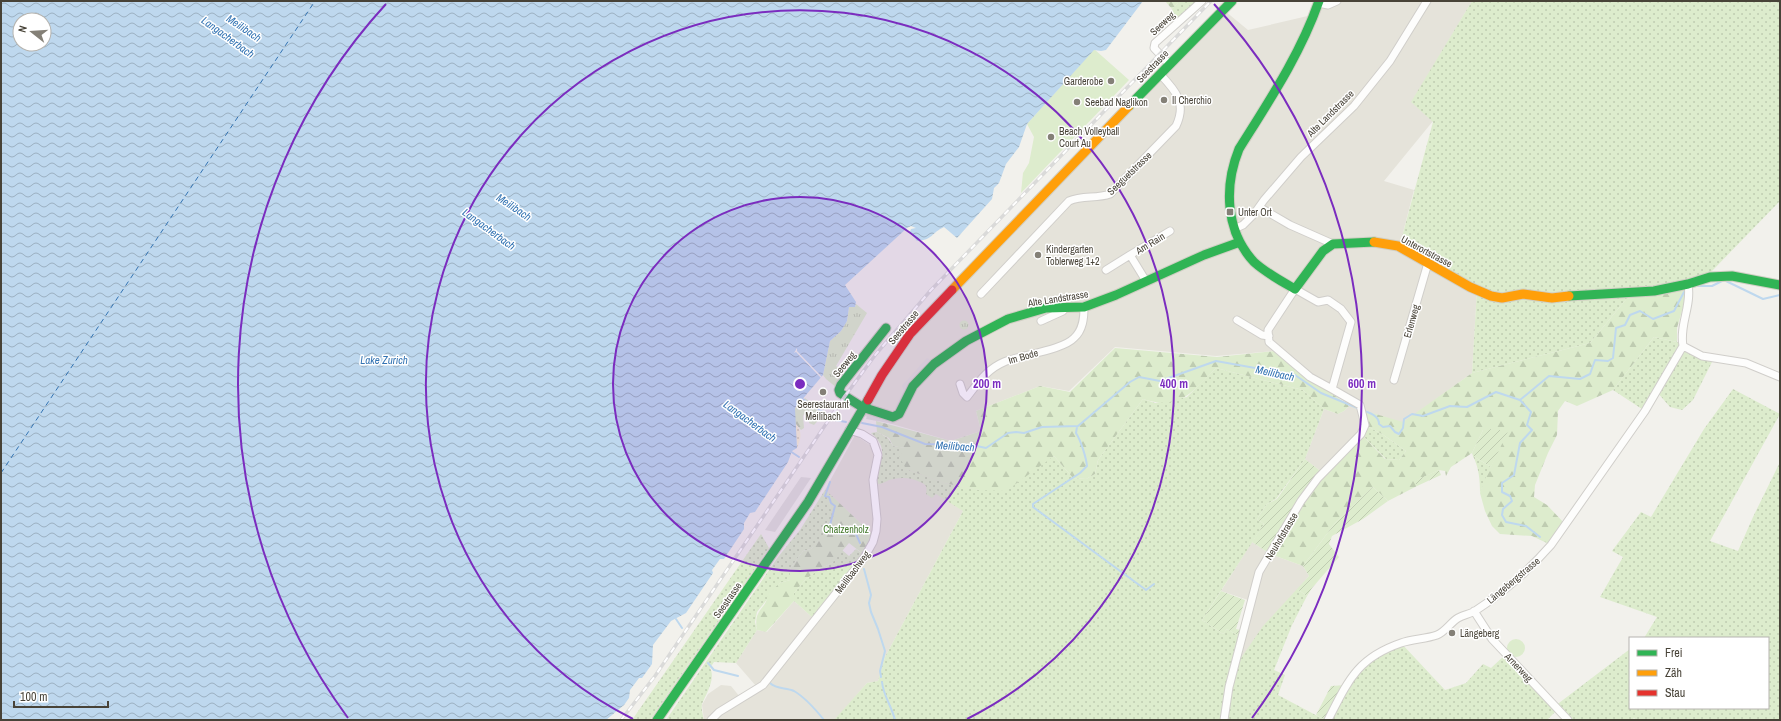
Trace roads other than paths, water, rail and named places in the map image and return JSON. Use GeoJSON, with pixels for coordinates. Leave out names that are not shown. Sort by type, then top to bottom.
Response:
{"type":"FeatureCollection","features":[{"type":"Feature","properties":{"kind":"street","name":"Seeweg"},"geometry":{"type":"LineString","coordinates":[[1169,64],[1154,48],[1155,43],[1202,1]]}},
{"type":"Feature","properties":{"kind":"street","name":"Seestrasse"},"geometry":{"type":"LineString","coordinates":[[657,720],[801,513],[862,407],[894,356],[918,325],[1169,64],[1232,1]]}},
{"type":"Feature","properties":{"kind":"street"},"geometry":{"type":"LineString","coordinates":[[1332,389],[1351,322],[1341,309],[1328,300],[1318,302],[1272,275],[1250,258],[1234,229],[1230,212],[1228,186],[1234,159],[1293,64],[1309,32],[1318,2],[1328,5],[1337,1]]}},
{"type":"Feature","properties":{"kind":"street","name":"Alte Landstrasse"},"geometry":{"type":"LineString","coordinates":[[1234,229],[1243,225],[1254,214],[1258,206],[1301,157],[1354,106],[1372,85],[1390,61],[1427,1]]}},
{"type":"Feature","properties":{"kind":"street","name":"Seeguetstrasse"},"geometry":{"type":"LineString","coordinates":[[981,294],[1069,201],[1078,197],[1102,197],[1110,194],[1176,126],[1181,108],[1179,100],[1172,86],[1160,74]]}},
{"type":"Feature","properties":{"kind":"street"},"geometry":{"type":"LineString","coordinates":[[1258,206],[1290,225],[1333,244]]}},
{"type":"Feature","properties":{"kind":"street","name":"Am Rain"},"geometry":{"type":"LineString","coordinates":[[1106,270],[1170,231]]}},
{"type":"Feature","properties":{"kind":"street","name":"Alte Landstrasse"},"geometry":{"type":"LineString","coordinates":[[862,407],[893,417],[900,414],[913,386],[934,364],[966,342],[1008,319],[1046,308],[1084,307],[1116,296],[1204,255],[1240,242]]}},
{"type":"Feature","properties":{"kind":"street","name":"Unterortstrasse"},"geometry":{"type":"LineString","coordinates":[[1333,244],[1373,242],[1398,246],[1470,287],[1491,296],[1502,298],[1523,294],[1552,298],[1607,293],[1654,291],[1688,284],[1710,277],[1732,276],[1780,285]]}},
{"type":"Feature","properties":{"kind":"street"},"geometry":{"type":"LineString","coordinates":[[1237,320],[1262,335],[1268,336],[1268,330],[1295,289],[1323,251],[1333,244]]}},
{"type":"Feature","properties":{"kind":"street","name":"Am Rain"},"geometry":{"type":"LineString","coordinates":[[1130,255],[1146,281]]}},
{"type":"Feature","properties":{"kind":"street","name":"Erlenweg"},"geometry":{"type":"LineString","coordinates":[[1394,380],[1428,263]]}},
{"type":"Feature","properties":{"kind":"street"},"geometry":{"type":"LineString","coordinates":[[1688,284],[1689,299],[1681,336],[1683,346],[1702,356],[1746,363],[1780,377]]}},
{"type":"Feature","properties":{"kind":"street"},"geometry":{"type":"LineString","coordinates":[[1041,321],[1059,311],[1084,307]]}},
{"type":"Feature","properties":{"kind":"street","name":"Im Bode"},"geometry":{"type":"LineString","coordinates":[[960,384],[963,393],[967,397],[986,373],[1003,362],[1063,345],[1074,339],[1084,321],[1084,307]]}},
{"type":"Feature","properties":{"kind":"street","name":"Seeweg"},"geometry":{"type":"LineString","coordinates":[[862,407],[840,393],[840,387],[886,328]]}},
{"type":"Feature","properties":{"kind":"street","name":"Neuhofstrasse"},"geometry":{"type":"LineString","coordinates":[[1224,720],[1229,688],[1259,572],[1301,501],[1318,478],[1361,434],[1365,425],[1360,404],[1310,377],[1269,342],[1268,336]]}},
{"type":"Feature","properties":{"kind":"street","name":"Längebergstrasse"},"geometry":{"type":"LineString","coordinates":[[1328,720],[1346,685],[1365,661],[1376,653],[1401,643],[1437,635],[1458,618],[1474,611],[1522,576],[1552,545],[1645,411],[1683,346]]}},
{"type":"Feature","properties":{"kind":"street","name":"Meilibachweg"},"geometry":{"type":"LineString","coordinates":[[711,720],[719,712],[763,685],[864,558],[874,538],[877,518],[873,480],[878,454],[873,441],[862,434],[849,430]]}},
{"type":"Feature","properties":{"kind":"street","name":"Arnerweg"},"geometry":{"type":"LineString","coordinates":[[1474,611],[1492,639],[1568,720]]}},
{"type":"Feature","properties":{"kind":"water","name":"Lake Zurich"},"geometry":{"type":"Polygon","coordinates":[[[1,1],[1143,1],[1106,50],[1094,50],[1027,124],[1019,147],[1006,164],[999,183],[994,188],[992,199],[957,238],[944,227],[929,238],[917,241],[910,232],[911,229],[916,228],[911,226],[845,285],[856,302],[855,307],[849,307],[847,321],[841,331],[830,341],[823,375],[795,408],[797,448],[792,451],[788,462],[755,512],[750,513],[744,523],[744,529],[724,559],[720,559],[712,570],[713,573],[686,613],[671,621],[653,645],[652,664],[642,678],[639,678],[630,690],[629,698],[624,705],[606,720],[1,720],[1,1]]]}},
{"type":"Feature","properties":{"kind":"waterway","name":"Meilibach"},"geometry":{"type":"LineString","coordinates":[[1698,286],[1712,286],[1722,281]]}},
{"type":"Feature","properties":{"kind":"waterway","name":"Meilibach"},"geometry":{"type":"LineString","coordinates":[[1726,281],[1763,299],[1780,295]]}},
{"type":"Feature","properties":{"kind":"waterway","name":"Meilibach"},"geometry":{"type":"LineString","coordinates":[[1364,411],[1376,417],[1379,424],[1383,427],[1390,426],[1399,434],[1403,428],[1404,419],[1412,414],[1423,416],[1450,406],[1467,407],[1496,392],[1520,400],[1549,376],[1580,379],[1590,374],[1595,360],[1608,361],[1613,358],[1616,328],[1625,325],[1630,315],[1640,311],[1653,319],[1674,311],[1684,292]]}},
{"type":"Feature","properties":{"kind":"waterway","name":"Meilibach"},"geometry":{"type":"LineString","coordinates":[[862,423],[882,427],[925,444],[972,445],[986,448],[1008,433],[1024,433],[1042,427],[1078,426],[1130,382],[1139,377],[1160,381],[1216,361],[1295,375],[1321,393],[1360,409]]}},
{"type":"Feature","properties":{"kind":"waterway","name":"Meilibach"},"geometry":{"type":"LineString","coordinates":[[801,398],[826,414]]}},
{"type":"Feature","properties":{"kind":"waterway"},"geometry":{"type":"LineString","coordinates":[[1520,400],[1531,412],[1527,425],[1532,430],[1520,443],[1514,475],[1502,483],[1502,492],[1510,496],[1512,501],[1503,509],[1502,515],[1506,522],[1526,526],[1540,537]]}},
{"type":"Feature","properties":{"kind":"waterway","name":"Meilibach"},"geometry":{"type":"LineString","coordinates":[[835,420],[846,422]]}},
{"type":"Feature","properties":{"kind":"waterway"},"geometry":{"type":"LineString","coordinates":[[1077,427],[1076,433],[1080,440],[1087,466],[1080,473],[1033,504],[1033,507],[1146,590],[1154,584]]}},
{"type":"Feature","properties":{"kind":"waterway","name":"Langacherbach"},"geometry":{"type":"LineString","coordinates":[[790,451],[799,457]]}},
{"type":"Feature","properties":{"kind":"waterway","name":"Langacherbach"},"geometry":{"type":"LineString","coordinates":[[830,482],[825,496],[829,497],[831,503],[835,506],[830,525],[837,533],[856,534],[860,543]]}},
{"type":"Feature","properties":{"kind":"waterway","name":"Langacherbach"},"geometry":{"type":"LineString","coordinates":[[864,569],[871,595],[869,603],[871,612],[885,651],[880,671],[881,677]]}},
{"type":"Feature","properties":{"kind":"waterway"},"geometry":{"type":"LineString","coordinates":[[676,619],[682,628]]}},
{"type":"Feature","properties":{"kind":"waterway"},"geometry":{"type":"LineString","coordinates":[[708,663],[714,670],[738,676]]}},
{"type":"Feature","properties":{"kind":"waterway","name":"Langacherbach"},"geometry":{"type":"LineString","coordinates":[[882,682],[884,692],[895,720]]}},
{"type":"Feature","properties":{"kind":"waterway"},"geometry":{"type":"LineString","coordinates":[[770,683],[776,687],[794,691],[803,697],[824,720]]}},
{"type":"Feature","properties":{"kind":"railway"},"geometry":{"type":"LineString","coordinates":[[621,720],[655,676],[845,396],[876,354],[931,290],[1211,1]]}},
{"type":"Feature","properties":{"kind":"place","name":"Garderobe"},"geometry":{"type":"Point","coordinates":[1111,81]}},
{"type":"Feature","properties":{"kind":"place","name":"Il Cherchio"},"geometry":{"type":"Point","coordinates":[1164,100]}},
{"type":"Feature","properties":{"kind":"place","name":"Seebad Naglikon"},"geometry":{"type":"Point","coordinates":[1077,102]}},
{"type":"Feature","properties":{"kind":"place","name":"Beach Volleyball Court Au"},"geometry":{"type":"Point","coordinates":[1051,137]}},
{"type":"Feature","properties":{"kind":"place","name":"Unter Ort"},"geometry":{"type":"Point","coordinates":[1230,212]}},
{"type":"Feature","properties":{"kind":"place","name":"Kindergarten Toblerweg 1+2"},"geometry":{"type":"Point","coordinates":[1038,255]}},
{"type":"Feature","properties":{"kind":"place","name":"Seerestaurant Meilibach"},"geometry":{"type":"Point","coordinates":[823,392]}},
{"type":"Feature","properties":{"kind":"place","name":"Längeberg"},"geometry":{"type":"Point","coordinates":[1452,633]}},
{"type":"Feature","properties":{"kind":"park label","name":"Chatzenholz"},"geometry":{"type":"Point","coordinates":[846,529]}}]}
